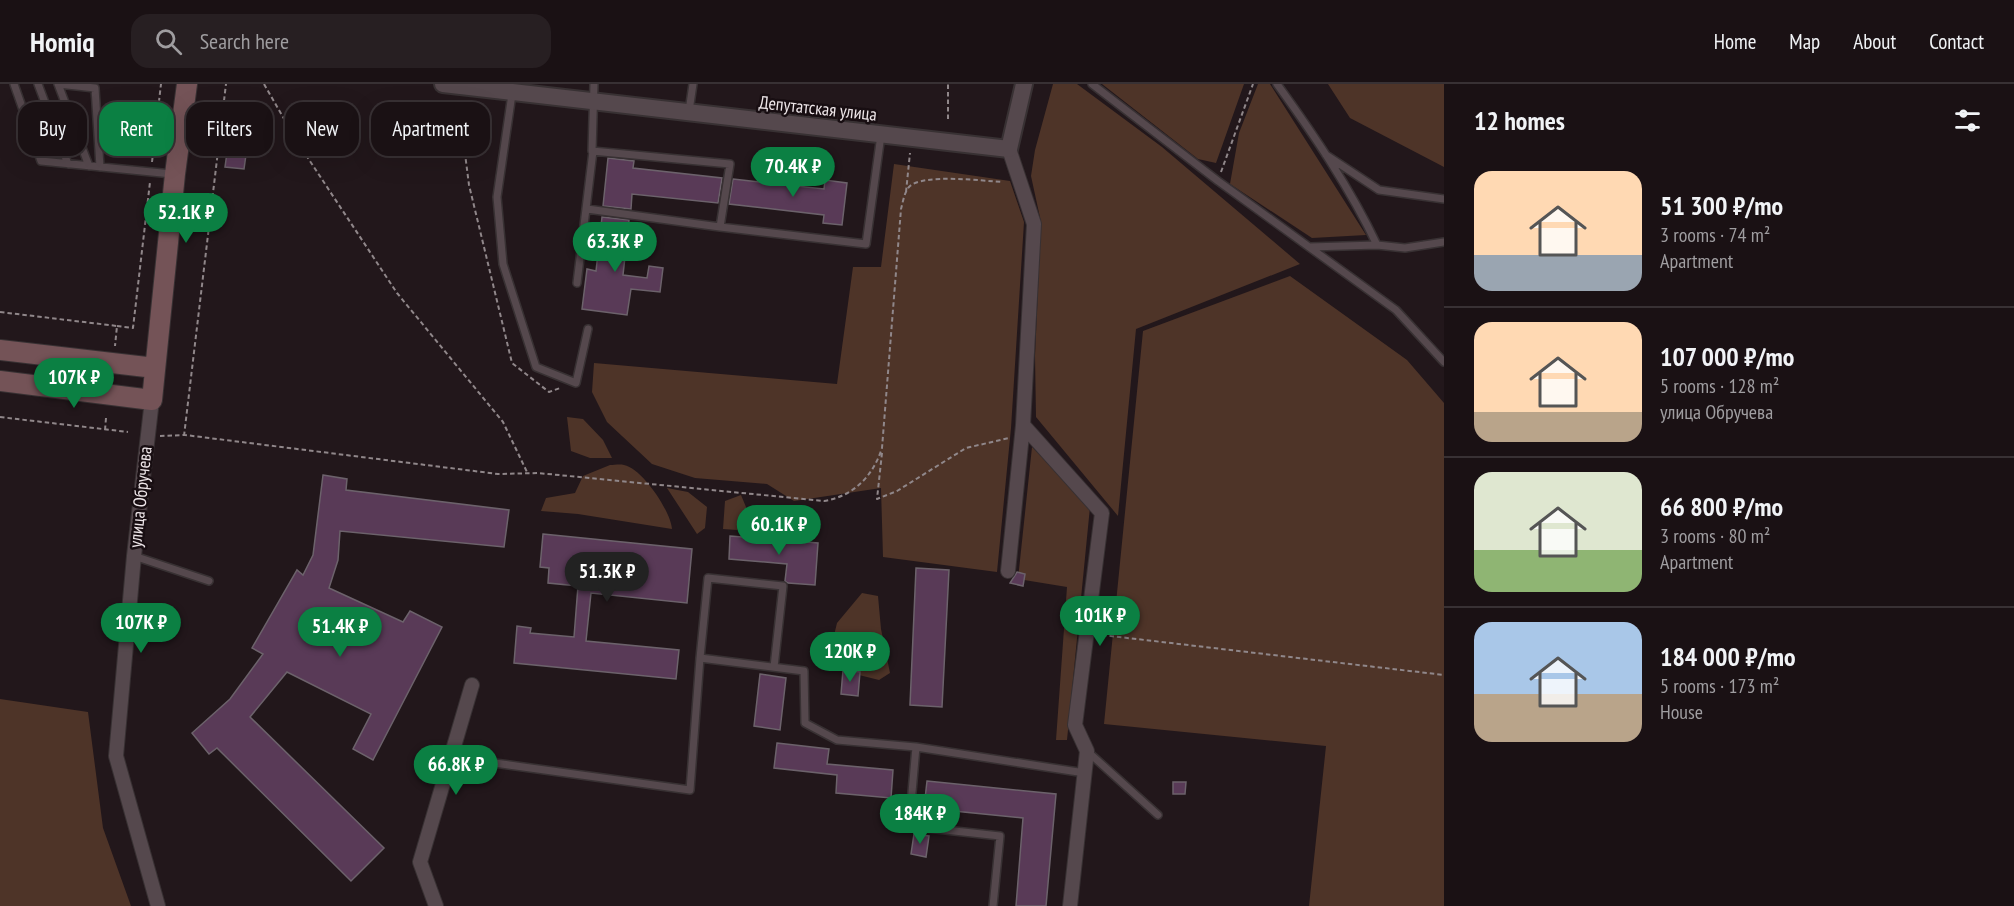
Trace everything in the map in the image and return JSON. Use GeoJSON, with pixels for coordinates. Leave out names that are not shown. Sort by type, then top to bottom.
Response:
{"type":"FeatureCollection","features":[{"type":"Feature","properties":{"kind":"main road","name":"улица Обручева"},"geometry":{"type":"LineString","coordinates":[[152,400],[175,174],[188,84]]}},
{"type":"Feature","properties":{"kind":"main road"},"geometry":{"type":"LineString","coordinates":[[0,350],[155,368]]}},
{"type":"Feature","properties":{"kind":"main road"},"geometry":{"type":"LineString","coordinates":[[0,381],[152,400]]}},
{"type":"Feature","properties":{"kind":"street","name":"Депутатская улица"},"geometry":{"type":"LineString","coordinates":[[443,84],[688,114],[1009,149]]}},
{"type":"Feature","properties":{"kind":"street"},"geometry":{"type":"LineString","coordinates":[[1008,571],[1023,430],[1034,224],[1009,149],[1024,84]]}},
{"type":"Feature","properties":{"kind":"street","name":"улица Обручева"},"geometry":{"type":"LineString","coordinates":[[152,400],[134,556],[116,756],[158,906]]}},
{"type":"Feature","properties":{"kind":"street"},"geometry":{"type":"LineString","coordinates":[[1023,430],[1102,513],[1075,725],[1087,751],[1070,906]]}},
{"type":"Feature","properties":{"kind":"street"},"geometry":{"type":"LineString","coordinates":[[436,906],[420,862],[472,685]]}},
{"type":"Feature","properties":{"kind":"lane"},"geometry":{"type":"LineString","coordinates":[[14,84],[41,161],[175,174]]}},
{"type":"Feature","properties":{"kind":"lane"},"geometry":{"type":"LineString","coordinates":[[38,84],[68,164]]}},
{"type":"Feature","properties":{"kind":"lane"},"geometry":{"type":"LineString","coordinates":[[88,166],[58,84],[95,88],[100,167]]}},
{"type":"Feature","properties":{"kind":"lane"},"geometry":{"type":"LineString","coordinates":[[577,284],[593,151],[594,84]]}},
{"type":"Feature","properties":{"kind":"lane"},"geometry":{"type":"LineString","coordinates":[[688,114],[693,84]]}},
{"type":"Feature","properties":{"kind":"lane"},"geometry":{"type":"LineString","coordinates":[[1092,84],[1218,181],[1396,310],[1444,363]]}},
{"type":"Feature","properties":{"kind":"lane"},"geometry":{"type":"LineString","coordinates":[[1276,84],[1324,154],[1364,218],[1377,245]]}},
{"type":"Feature","properties":{"kind":"lane"},"geometry":{"type":"LineString","coordinates":[[512,92],[497,197],[503,264],[536,367],[576,383],[588,329]]}},
{"type":"Feature","properties":{"kind":"lane"},"geometry":{"type":"LineString","coordinates":[[587,209],[866,244],[881,135]]}},
{"type":"Feature","properties":{"kind":"lane"},"geometry":{"type":"LineString","coordinates":[[593,151],[730,164],[720,227]]}},
{"type":"Feature","properties":{"kind":"lane"},"geometry":{"type":"LineString","coordinates":[[1324,154],[1379,190],[1444,199]]}},
{"type":"Feature","properties":{"kind":"lane"},"geometry":{"type":"LineString","coordinates":[[1310,247],[1377,245],[1405,248],[1444,242]]}},
{"type":"Feature","properties":{"kind":"lane"},"geometry":{"type":"LineString","coordinates":[[134,556],[209,581]]}},
{"type":"Feature","properties":{"kind":"lane"},"geometry":{"type":"LineString","coordinates":[[451,757],[690,790],[708,578],[783,586],[774,667]]}},
{"type":"Feature","properties":{"kind":"lane"},"geometry":{"type":"LineString","coordinates":[[700,658],[804,671],[805,723],[837,740],[916,747],[1085,773]]}},
{"type":"Feature","properties":{"kind":"lane"},"geometry":{"type":"LineString","coordinates":[[916,747],[909,826],[1000,836],[993,906]]}},
{"type":"Feature","properties":{"kind":"lane"},"geometry":{"type":"LineString","coordinates":[[1087,751],[1158,815]]}},
{"type":"Feature","properties":{"kind":"path"},"geometry":{"type":"LineString","coordinates":[[0,312],[133,328],[161,84]]}},
{"type":"Feature","properties":{"kind":"path"},"geometry":{"type":"LineString","coordinates":[[184,435],[226,84]]}},
{"type":"Feature","properties":{"kind":"path"},"geometry":{"type":"LineString","coordinates":[[264,84],[298,143],[397,293],[503,422],[528,473]]}},
{"type":"Feature","properties":{"kind":"path"},"geometry":{"type":"LineString","coordinates":[[948,84],[948,119]]}},
{"type":"Feature","properties":{"kind":"path"},"geometry":{"type":"LineString","coordinates":[[1218,181],[1253,84]]}},
{"type":"Feature","properties":{"kind":"path"},"geometry":{"type":"LineString","coordinates":[[912,139],[901,209],[877,499],[897,491],[966,448],[1023,430]]}},
{"type":"Feature","properties":{"kind":"path"},"geometry":{"type":"LineString","coordinates":[[905,194],[911,186],[928,179],[1003,182]]}},
{"type":"Feature","properties":{"kind":"path"},"geometry":{"type":"LineString","coordinates":[[114,347],[117,326]]}},
{"type":"Feature","properties":{"kind":"path"},"geometry":{"type":"LineString","coordinates":[[0,417],[128,432]]}},
{"type":"Feature","properties":{"kind":"path"},"geometry":{"type":"LineString","coordinates":[[105,430],[106,418]]}},
{"type":"Feature","properties":{"kind":"path"},"geometry":{"type":"LineString","coordinates":[[160,436],[184,435],[498,474],[528,473],[824,501],[837,499],[867,478],[877,465],[882,448]]}},
{"type":"Feature","properties":{"kind":"path"},"geometry":{"type":"LineString","coordinates":[[1102,635],[1444,675]]}},
{"type":"Feature","properties":{"kind":"shaded area"},"geometry":{"type":"Polygon","coordinates":[[[1053,84],[1077,84],[1162,147],[1300,264],[1136,329],[1118,516],[1036,417],[1035,356],[1041,222],[1031,176],[1035,150],[1053,84]]]}},
{"type":"Feature","properties":{"kind":"shaded area"},"geometry":{"type":"Polygon","coordinates":[[[1102,84],[1244,84],[1216,163],[1198,159],[1102,84]]]}},
{"type":"Feature","properties":{"kind":"shaded area"},"geometry":{"type":"Polygon","coordinates":[[[1258,84],[1270,84],[1366,235],[1312,238],[1230,184],[1239,133],[1258,84]]]}},
{"type":"Feature","properties":{"kind":"shaded area"},"geometry":{"type":"Polygon","coordinates":[[[1328,84],[1444,84],[1444,167],[1350,118],[1328,84]]]}},
{"type":"Feature","properties":{"kind":"shaded area"},"geometry":{"type":"Polygon","coordinates":[[[894,164],[1010,181],[1024,222],[1011,428],[997,572],[883,557],[881,488],[794,501],[767,484],[695,478],[652,464],[607,422],[592,392],[594,363],[837,384],[853,267],[881,267],[894,164]]]}},
{"type":"Feature","properties":{"kind":"shaded area"},"geometry":{"type":"Polygon","coordinates":[[[1290,276],[1407,360],[1444,403],[1444,906],[1309,906],[1326,746],[1104,724],[1143,331],[1290,276]]]}},
{"type":"Feature","properties":{"kind":"shaded area"},"geometry":{"type":"Polygon","coordinates":[[[567,417],[583,419],[603,440],[612,458],[590,458],[571,451],[567,417]]]}},
{"type":"Feature","properties":{"kind":"shaded area"},"geometry":{"type":"Polygon","coordinates":[[[1032,447],[1090,507],[1067,740],[1056,740],[1067,587],[1018,579],[1032,447]]]}},
{"type":"Feature","properties":{"kind":"shaded area"},"geometry":{"type":"Polygon","coordinates":[[[610,465],[624,465],[639,474],[655,492],[667,512],[672,529],[578,514],[541,511],[546,498],[575,493],[583,476],[610,465]]]}},
{"type":"Feature","properties":{"kind":"shaded area"},"geometry":{"type":"Polygon","coordinates":[[[667,488],[688,492],[707,507],[705,528],[697,534],[667,488]]]}},
{"type":"Feature","properties":{"kind":"shaded area"},"geometry":{"type":"Polygon","coordinates":[[[741,495],[751,519],[737,530],[723,529],[725,501],[741,495]]]}},
{"type":"Feature","properties":{"kind":"shaded area"},"geometry":{"type":"Polygon","coordinates":[[[862,593],[878,596],[881,629],[890,673],[879,680],[851,673],[828,660],[837,623],[862,593]]]}},
{"type":"Feature","properties":{"kind":"shaded area"},"geometry":{"type":"Polygon","coordinates":[[[0,699],[88,712],[103,828],[131,906],[0,906],[0,699]]]}},
{"type":"Feature","properties":{"kind":"building"},"geometry":{"type":"Polygon","coordinates":[[[227,156],[246,156],[244,169],[225,167],[227,156]]]}},
{"type":"Feature","properties":{"kind":"building"},"geometry":{"type":"Polygon","coordinates":[[[608,158],[634,161],[633,168],[722,178],[718,203],[632,194],[631,209],[603,206],[608,158]]]}},
{"type":"Feature","properties":{"kind":"building"},"geometry":{"type":"Polygon","coordinates":[[[733,179],[824,189],[825,180],[847,183],[842,225],[823,223],[824,215],[729,204],[733,179]]]}},
{"type":"Feature","properties":{"kind":"building"},"geometry":{"type":"Polygon","coordinates":[[[602,217],[629,220],[623,275],[647,278],[649,266],[663,268],[660,292],[631,289],[627,315],[582,309],[587,269],[596,271],[602,217]]]}},
{"type":"Feature","properties":{"kind":"building"},"geometry":{"type":"Polygon","coordinates":[[[323,475],[347,479],[346,490],[509,510],[504,547],[340,531],[338,560],[329,588],[403,622],[410,611],[442,627],[373,760],[353,749],[371,714],[287,672],[250,717],[384,848],[351,881],[217,748],[209,754],[192,733],[230,699],[263,654],[252,648],[297,570],[303,575],[313,555],[323,475]]]}},
{"type":"Feature","properties":{"kind":"building"},"geometry":{"type":"Polygon","coordinates":[[[543,534],[692,549],[687,603],[591,593],[586,641],[679,650],[676,679],[514,663],[517,626],[531,628],[530,633],[574,637],[578,586],[548,583],[549,568],[540,567],[543,534]]]}},
{"type":"Feature","properties":{"kind":"building"},"geometry":{"type":"Polygon","coordinates":[[[730,536],[818,543],[815,585],[785,581],[787,564],[729,559],[730,536]]]}},
{"type":"Feature","properties":{"kind":"building"},"geometry":{"type":"Polygon","coordinates":[[[916,568],[949,570],[942,707],[910,705],[916,568]]]}},
{"type":"Feature","properties":{"kind":"building"},"geometry":{"type":"Polygon","coordinates":[[[1017,572],[1025,574],[1023,586],[1010,583],[1017,572]]]}},
{"type":"Feature","properties":{"kind":"building"},"geometry":{"type":"Polygon","coordinates":[[[843,670],[860,672],[858,696],[841,694],[843,670]]]}},
{"type":"Feature","properties":{"kind":"building"},"geometry":{"type":"Polygon","coordinates":[[[760,674],[786,678],[780,730],[754,726],[760,674]]]}},
{"type":"Feature","properties":{"kind":"building"},"geometry":{"type":"Polygon","coordinates":[[[777,743],[829,749],[827,764],[893,770],[891,798],[836,793],[837,775],[774,768],[777,743]]]}},
{"type":"Feature","properties":{"kind":"building"},"geometry":{"type":"Polygon","coordinates":[[[927,781],[1056,794],[1046,906],[1016,906],[1023,818],[924,808],[927,781]]]}},
{"type":"Feature","properties":{"kind":"building"},"geometry":{"type":"Polygon","coordinates":[[[1173,782],[1186,782],[1185,794],[1173,794],[1173,782]]]}},
{"type":"Feature","properties":{"kind":"building"},"geometry":{"type":"Polygon","coordinates":[[[914,834],[929,836],[926,857],[911,854],[914,834]]]}}]}
